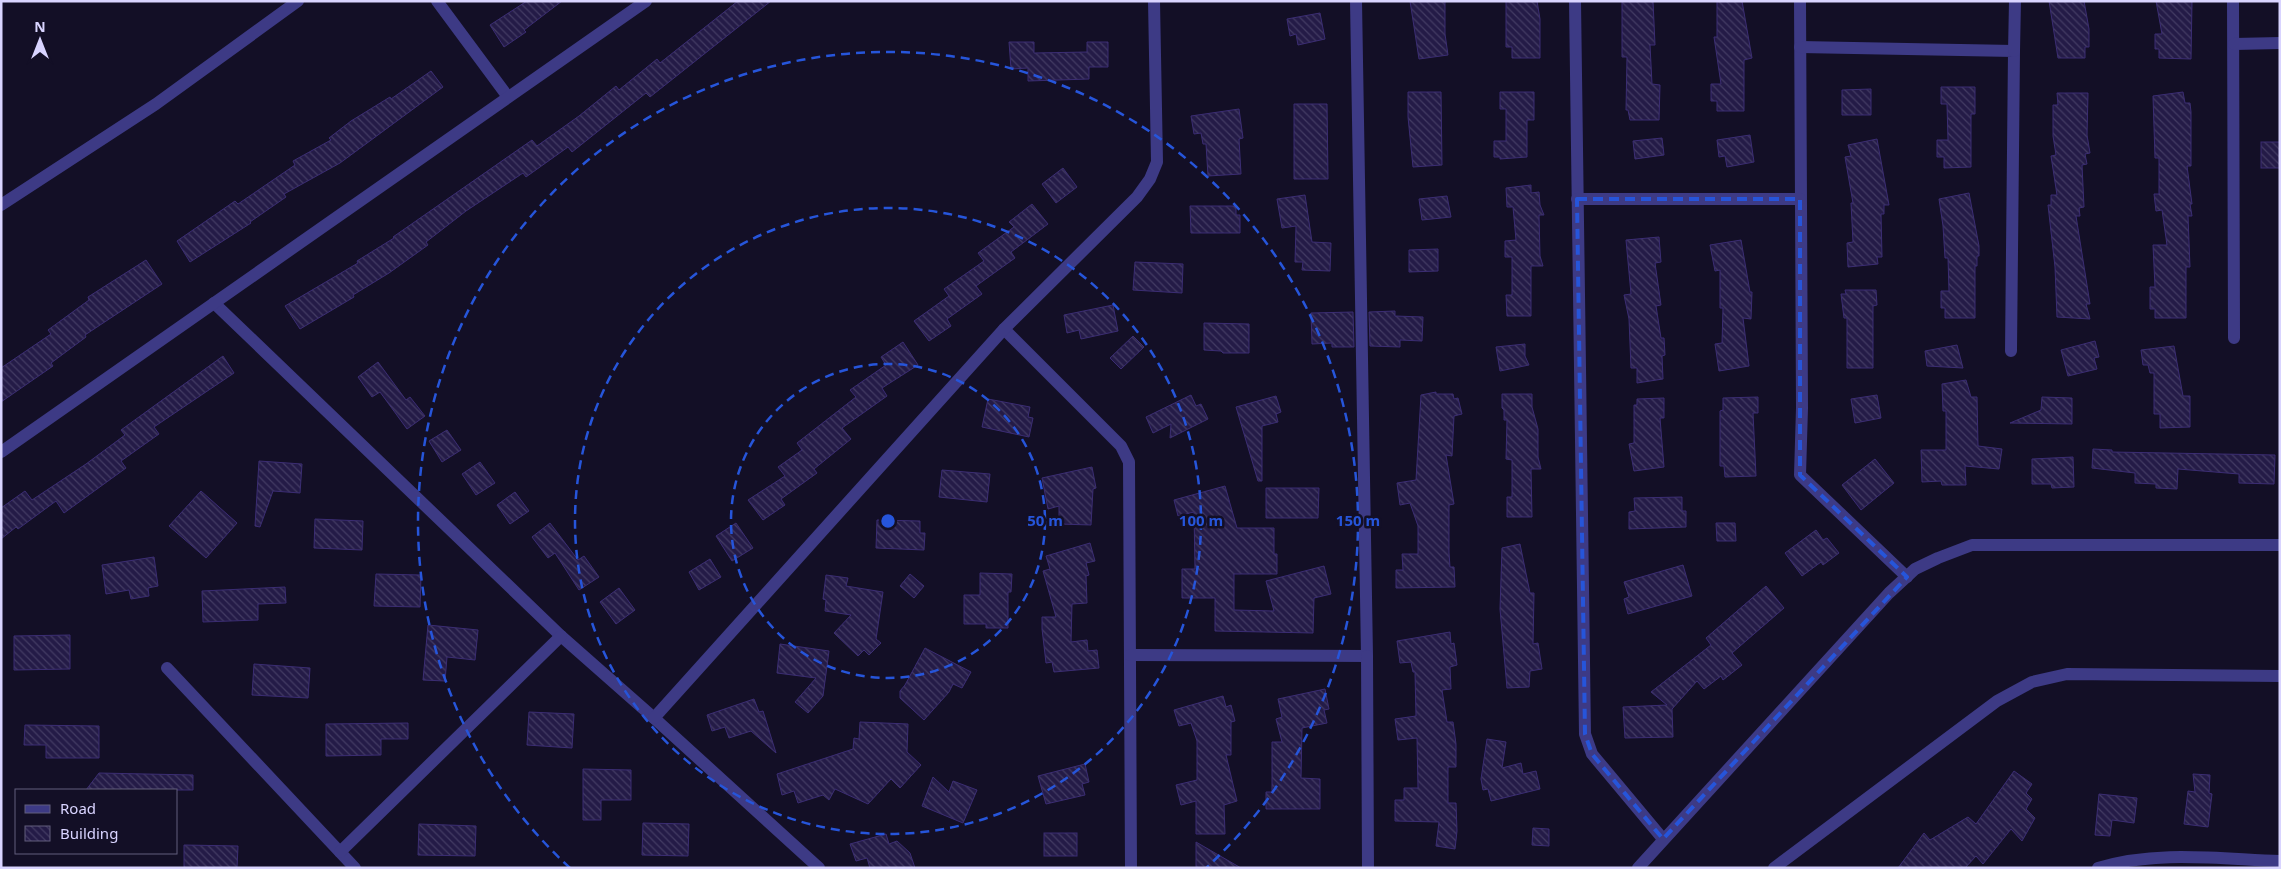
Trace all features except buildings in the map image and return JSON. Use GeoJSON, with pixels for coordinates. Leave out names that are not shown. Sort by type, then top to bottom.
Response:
{"type":"FeatureCollection","features":[{"type":"Feature","properties":{"kind":"street"},"geometry":{"type":"LineString","coordinates":[[1,205],[156,104],[298,1]]}},
{"type":"Feature","properties":{"kind":"street"},"geometry":{"type":"LineString","coordinates":[[437,1],[508,97]]}},
{"type":"Feature","properties":{"kind":"street"},"geometry":{"type":"LineString","coordinates":[[1,452],[646,1]]}},
{"type":"Feature","properties":{"kind":"street"},"geometry":{"type":"LineString","coordinates":[[654,718],[1004,329],[1137,197],[1150,178],[1157,162],[1154,1]]}},
{"type":"Feature","properties":{"kind":"street"},"geometry":{"type":"LineString","coordinates":[[1356,1],[1367,656],[1368,868]]}},
{"type":"Feature","properties":{"kind":"street"},"geometry":{"type":"LineString","coordinates":[[1575,1],[1585,734],[1592,754],[1664,839]]}},
{"type":"Feature","properties":{"kind":"street"},"geometry":{"type":"LineString","coordinates":[[1800,1],[1802,408],[1800,475],[1907,577]]}},
{"type":"Feature","properties":{"kind":"street"},"geometry":{"type":"LineString","coordinates":[[2011,351],[2015,1]]}},
{"type":"Feature","properties":{"kind":"street"},"geometry":{"type":"LineString","coordinates":[[2233,1],[2234,338]]}},
{"type":"Feature","properties":{"kind":"street"},"geometry":{"type":"LineString","coordinates":[[2234,44],[2280,43]]}},
{"type":"Feature","properties":{"kind":"street"},"geometry":{"type":"LineString","coordinates":[[1800,47],[2014,51]]}},
{"type":"Feature","properties":{"kind":"street"},"geometry":{"type":"LineString","coordinates":[[1578,199],[1800,199]]}},
{"type":"Feature","properties":{"kind":"street"},"geometry":{"type":"LineString","coordinates":[[214,303],[561,636],[819,868]]}},
{"type":"Feature","properties":{"kind":"street"},"geometry":{"type":"LineString","coordinates":[[1004,329],[1121,446],[1129,462],[1131,868]]}},
{"type":"Feature","properties":{"kind":"street"},"geometry":{"type":"LineString","coordinates":[[1638,868],[1889,593],[1915,569],[1938,558],[1972,546],[2280,545]]}},
{"type":"Feature","properties":{"kind":"street"},"geometry":{"type":"LineString","coordinates":[[340,852],[561,636]]}},
{"type":"Feature","properties":{"kind":"street"},"geometry":{"type":"LineString","coordinates":[[1130,655],[1367,656]]}},
{"type":"Feature","properties":{"kind":"street"},"geometry":{"type":"LineString","coordinates":[[167,668],[355,868]]}},
{"type":"Feature","properties":{"kind":"street"},"geometry":{"type":"LineString","coordinates":[[1774,868],[1996,701],[2032,682],[2067,674],[2280,676]]}},
{"type":"Feature","properties":{"kind":"street"},"geometry":{"type":"LineString","coordinates":[[2098,868],[2116,862],[2162,857],[2280,861]]}},
{"type":"Feature","properties":{"kind":"highlighted area"},"geometry":{"type":"Polygon","coordinates":[[[1577,199],[1800,199],[1800,475],[1907,577],[1663,839],[1592,754],[1585,734],[1577,199]]]}}]}
